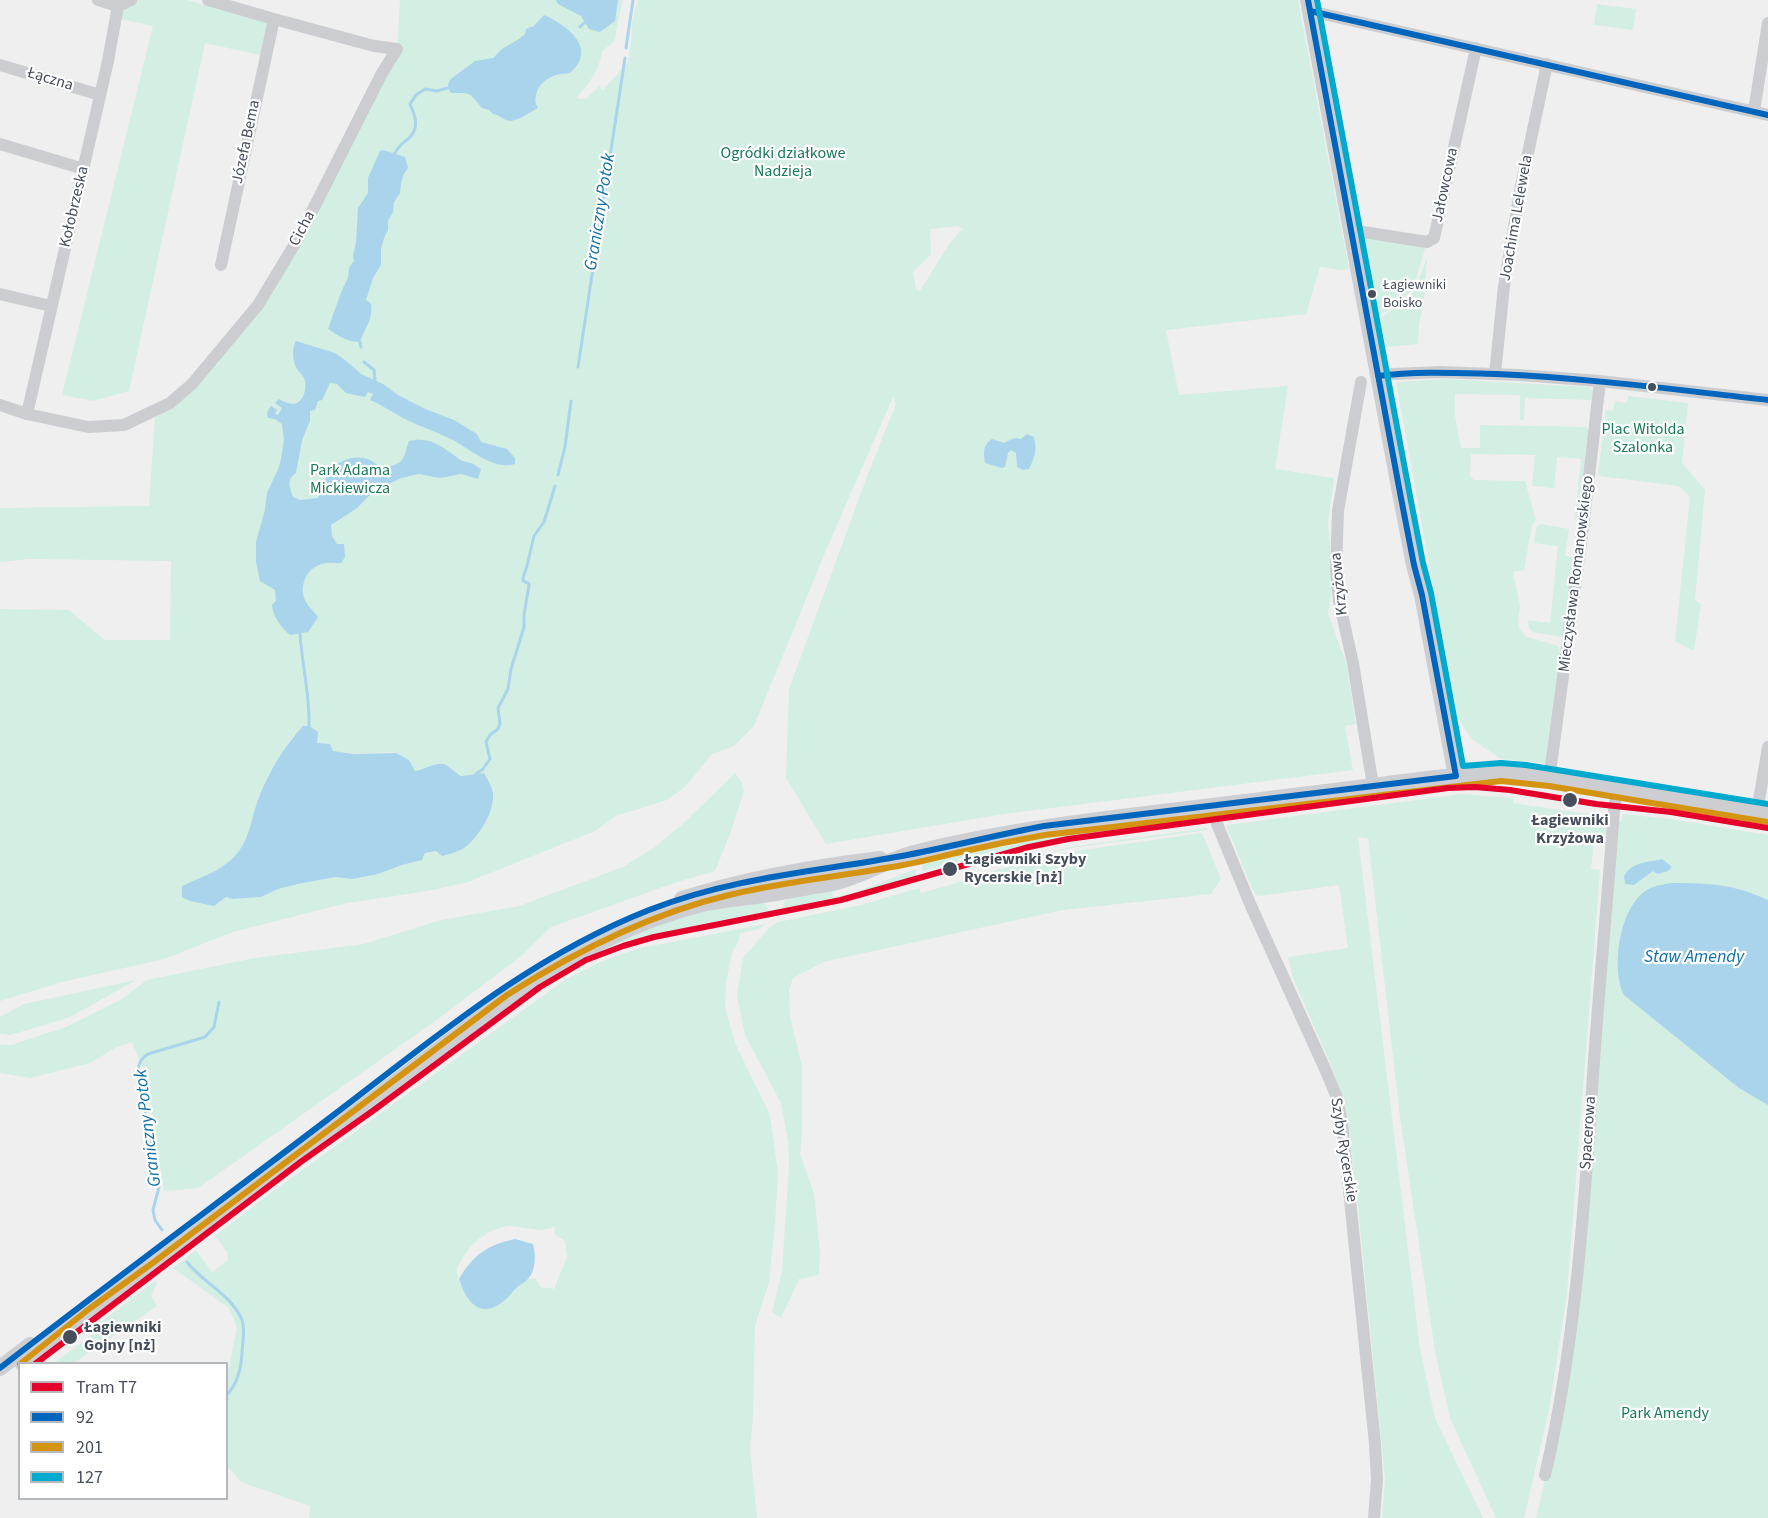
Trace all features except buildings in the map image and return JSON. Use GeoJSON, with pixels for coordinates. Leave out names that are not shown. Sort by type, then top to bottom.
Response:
{"type":"FeatureCollection","features":[{"type":"Feature","properties":{"kind":"main road"},"geometry":{"type":"LineString","coordinates":[[1309,6],[1456,776]]}},
{"type":"Feature","properties":{"kind":"main road"},"geometry":{"type":"LineString","coordinates":[[0,1368],[84,1302],[502,988],[562,950],[634,916],[704,892],[820,867],[899,857],[1044,826],[1501,772],[1762,812]]}},
{"type":"Feature","properties":{"kind":"main road"},"geometry":{"type":"LineString","coordinates":[[25,1362],[71,1324],[155,1264],[500,1004],[566,960],[636,926],[675,912],[708,903],[845,880],[899,857]]}},
{"type":"Feature","properties":{"kind":"main road"},"geometry":{"type":"LineString","coordinates":[[0,1381],[18,1367]]}},
{"type":"Feature","properties":{"kind":"street"},"geometry":{"type":"LineString","coordinates":[[98,0],[119,3],[131,0]]}},
{"type":"Feature","properties":{"kind":"street","name":"Cicha"},"geometry":{"type":"LineString","coordinates":[[0,405],[27,414],[88,427],[124,424],[170,403],[192,384],[258,305],[299,237],[381,75],[397,49],[274,20],[208,0]]}},
{"type":"Feature","properties":{"kind":"street","name":"Kołobrzeska"},"geometry":{"type":"LineString","coordinates":[[27,414],[84,169],[119,3]]}},
{"type":"Feature","properties":{"kind":"street"},"geometry":{"type":"LineString","coordinates":[[1309,6],[1476,48],[1768,114]]}},
{"type":"Feature","properties":{"kind":"street","name":"Józefa Bema"},"geometry":{"type":"LineString","coordinates":[[221,265],[274,20]]}},
{"type":"Feature","properties":{"kind":"street"},"geometry":{"type":"LineString","coordinates":[[1754,111],[1768,23]]}},
{"type":"Feature","properties":{"kind":"street","name":"Jałowcowa"},"geometry":{"type":"LineString","coordinates":[[1351,230],[1427,242],[1434,238],[1476,48]]}},
{"type":"Feature","properties":{"kind":"street","name":"Joachima Lelewela"},"geometry":{"type":"LineString","coordinates":[[1495,374],[1506,275],[1521,186],[1547,64]]}},
{"type":"Feature","properties":{"kind":"street","name":"Łączna"},"geometry":{"type":"LineString","coordinates":[[0,65],[100,95]]}},
{"type":"Feature","properties":{"kind":"street"},"geometry":{"type":"LineString","coordinates":[[0,144],[84,169]]}},
{"type":"Feature","properties":{"kind":"street"},"geometry":{"type":"LineString","coordinates":[[0,294],[51,306]]}},
{"type":"Feature","properties":{"kind":"street"},"geometry":{"type":"LineString","coordinates":[[1378,376],[1440,372],[1495,374],[1600,381],[1768,400]]}},
{"type":"Feature","properties":{"kind":"street","name":"Mieczysława Romanowskiego"},"geometry":{"type":"LineString","coordinates":[[1551,765],[1600,381]]}},
{"type":"Feature","properties":{"kind":"street","name":"Krzyżowa"},"geometry":{"type":"LineString","coordinates":[[1361,382],[1338,511],[1336,570],[1339,601],[1353,663],[1373,786]]}},
{"type":"Feature","properties":{"kind":"street"},"geometry":{"type":"LineString","coordinates":[[1762,812],[1768,747]]}},
{"type":"Feature","properties":{"kind":"street","name":"Spacerowa"},"geometry":{"type":"LineString","coordinates":[[1545,1475],[1559,1414],[1574,1298],[1617,788]]}},
{"type":"Feature","properties":{"kind":"street","name":"Szyby Rycerskie"},"geometry":{"type":"LineString","coordinates":[[1214,806],[1217,824],[1251,906],[1336,1095],[1342,1122],[1375,1444],[1377,1480],[1374,1518]]}},
{"type":"Feature","properties":{"kind":"green space"},"geometry":{"type":"Polygon","coordinates":[[[124,0],[187,0],[268,23],[260,55],[205,43],[129,391],[93,401],[62,395],[153,26],[120,19],[124,0]]]}},
{"type":"Feature","properties":{"kind":"green space"},"geometry":{"type":"Polygon","coordinates":[[[400,0],[623,0],[615,41],[602,51],[596,71],[576,98],[586,99],[599,86],[603,90],[628,62],[632,22],[638,0],[1298,0],[1349,269],[1320,267],[1306,314],[1166,330],[1179,395],[1288,386],[1275,469],[1334,478],[1328,523],[1333,585],[1328,613],[1346,663],[1356,724],[1345,726],[1353,770],[1004,814],[826,844],[786,778],[789,689],[896,404],[893,397],[826,550],[754,726],[734,746],[712,754],[686,786],[667,800],[616,816],[595,831],[468,882],[428,891],[347,903],[233,932],[164,959],[62,982],[0,1001],[0,609],[69,610],[105,640],[170,640],[171,561],[30,559],[0,562],[0,508],[149,506],[155,417],[192,384],[258,305],[397,49],[400,0]],[[958,226],[930,229],[931,254],[913,272],[916,289],[920,291],[949,244],[962,229],[958,226]],[[294,735],[270,772],[240,851],[223,867],[182,886],[216,905],[226,897],[233,899],[261,897],[278,889],[298,884],[335,877],[353,879],[378,874],[421,860],[425,853],[436,851],[484,773],[461,776],[444,764],[415,771],[396,753],[341,753],[333,751],[330,744],[316,743],[294,735]]]}},
{"type":"Feature","properties":{"kind":"green space"},"geometry":{"type":"Polygon","coordinates":[[[1597,4],[1636,9],[1633,30],[1594,25],[1597,4]]]}},
{"type":"Feature","properties":{"kind":"green space"},"geometry":{"type":"Polygon","coordinates":[[[1364,232],[1427,242],[1413,289],[1379,316],[1364,232]]]}},
{"type":"Feature","properties":{"kind":"green space"},"geometry":{"type":"Polygon","coordinates":[[[1427,258],[1418,344],[1386,347],[1380,319],[1413,293],[1427,258]]]}},
{"type":"Feature","properties":{"kind":"green space"},"geometry":{"type":"Polygon","coordinates":[[[1447,379],[1589,387],[1593,391],[1592,400],[1525,398],[1524,420],[1520,420],[1520,395],[1455,394],[1455,416],[1461,448],[1480,448],[1480,425],[1586,427],[1588,430],[1576,519],[1581,459],[1557,457],[1554,488],[1552,488],[1532,486],[1535,455],[1471,454],[1470,476],[1474,480],[1525,481],[1536,520],[1532,525],[1524,570],[1513,572],[1520,606],[1519,629],[1527,637],[1558,646],[1560,652],[1545,763],[1501,759],[1473,740],[1457,718],[1396,382],[1447,379]]]}},
{"type":"Feature","properties":{"kind":"green space","name":"Plac Witolda Szalonka"},"geometry":{"type":"Polygon","coordinates":[[[1628,396],[1688,403],[1682,463],[1705,490],[1695,600],[1701,604],[1694,651],[1675,641],[1690,497],[1679,486],[1599,476],[1598,473],[1606,410],[1613,411],[1615,401],[1627,403],[1628,396]]]}},
{"type":"Feature","properties":{"kind":"green space"},"geometry":{"type":"Polygon","coordinates":[[[1540,524],[1569,529],[1565,556],[1575,558],[1564,635],[1561,637],[1533,632],[1529,628],[1528,620],[1550,623],[1558,546],[1534,543],[1536,527],[1540,524]]]}},
{"type":"Feature","properties":{"kind":"green space"},"geometry":{"type":"Polygon","coordinates":[[[735,773],[744,791],[715,871],[677,882],[551,927],[520,957],[438,1019],[198,1188],[164,1191],[147,1078],[132,1042],[117,1047],[90,1063],[30,1078],[0,1073],[0,1045],[11,1045],[66,1027],[120,1000],[147,980],[255,958],[364,944],[441,920],[519,906],[623,867],[655,847],[684,823],[735,773]]]}},
{"type":"Feature","properties":{"kind":"green space"},"geometry":{"type":"Polygon","coordinates":[[[1462,794],[1513,798],[1513,803],[1607,817],[1607,820],[1610,820],[1604,839],[1594,838],[1591,869],[1600,870],[1567,1293],[1549,1410],[1524,1518],[1496,1518],[1450,1418],[1435,1351],[1400,1117],[1368,838],[1358,837],[1420,1349],[1435,1418],[1483,1518],[1382,1518],[1385,1479],[1348,1119],[1334,1072],[1293,978],[1288,957],[1348,948],[1339,885],[1255,895],[1227,825],[1462,794]]]}},
{"type":"Feature","properties":{"kind":"green space","name":"Park Amendy"},"geometry":{"type":"Polygon","coordinates":[[[1623,814],[1768,835],[1768,1518],[1536,1518],[1560,1416],[1580,1301],[1619,821],[1622,821],[1623,814]]]}},
{"type":"Feature","properties":{"kind":"green space"},"geometry":{"type":"Polygon","coordinates":[[[1189,818],[1198,819],[1050,839],[976,859],[974,854],[958,859],[959,861],[923,871],[921,860],[1027,839],[1189,818]]]}},
{"type":"Feature","properties":{"kind":"green space"},"geometry":{"type":"Polygon","coordinates":[[[1207,828],[1207,830],[1071,848],[979,871],[1070,847],[1207,828]]]}},
{"type":"Feature","properties":{"kind":"green space"},"geometry":{"type":"Polygon","coordinates":[[[1202,833],[1221,879],[1211,894],[1063,910],[823,962],[793,978],[789,990],[790,1017],[802,1066],[800,1154],[814,1193],[820,1253],[819,1275],[799,1279],[781,1318],[772,1312],[782,1271],[789,1166],[788,1141],[781,1103],[745,1035],[737,995],[743,958],[769,928],[778,922],[861,905],[919,888],[921,893],[974,878],[974,876],[1062,853],[1202,833]]]}},
{"type":"Feature","properties":{"kind":"green space"},"geometry":{"type":"Polygon","coordinates":[[[916,869],[916,876],[858,893],[783,908],[785,900],[794,895],[832,892],[833,897],[854,893],[916,869]]]}},
{"type":"Feature","properties":{"kind":"green space"},"geometry":{"type":"Polygon","coordinates":[[[753,899],[764,902],[770,912],[622,942],[560,970],[300,1158],[489,1015],[559,968],[636,930],[683,912],[753,899]]]}},
{"type":"Feature","properties":{"kind":"green space"},"geometry":{"type":"Polygon","coordinates":[[[766,924],[757,930],[740,933],[732,953],[726,983],[725,1007],[735,1043],[770,1115],[778,1173],[769,1282],[755,1326],[750,1449],[757,1518],[309,1518],[310,1506],[241,1482],[228,1467],[228,1368],[237,1328],[229,1308],[173,1268],[196,1250],[212,1272],[228,1260],[227,1252],[215,1236],[272,1192],[566,979],[607,959],[640,948],[766,924]],[[509,1226],[481,1237],[465,1254],[458,1266],[458,1279],[463,1289],[481,1309],[500,1304],[516,1287],[529,1279],[535,1278],[541,1287],[554,1289],[567,1257],[565,1241],[554,1234],[555,1227],[541,1230],[509,1226]]]}},
{"type":"Feature","properties":{"kind":"green space"},"geometry":{"type":"Polygon","coordinates":[[[136,980],[68,1018],[10,1035],[0,1034],[0,1017],[24,1004],[136,980]]]}},
{"type":"Feature","properties":{"kind":"green space"},"geometry":{"type":"Polygon","coordinates":[[[155,1281],[157,1283],[151,1296],[157,1306],[75,1362],[55,1362],[104,1326],[102,1321],[155,1281]]]}},
{"type":"Feature","properties":{"kind":"water"},"geometry":{"type":"Polygon","coordinates":[[[556,0],[618,0],[615,21],[600,32],[589,29],[581,16],[558,4],[556,0]]]}},
{"type":"Feature","properties":{"kind":"water"},"geometry":{"type":"Polygon","coordinates":[[[544,15],[560,24],[575,37],[580,44],[581,53],[579,61],[571,72],[552,77],[542,84],[536,97],[538,108],[518,119],[509,121],[482,108],[469,94],[451,93],[448,85],[452,78],[475,61],[493,58],[525,34],[526,29],[534,26],[544,15]]]}},
{"type":"Feature","properties":{"kind":"water"},"geometry":{"type":"Polygon","coordinates":[[[380,151],[405,157],[408,168],[388,221],[388,230],[381,249],[381,265],[373,278],[366,300],[371,304],[370,320],[360,342],[355,342],[328,329],[348,278],[349,268],[354,261],[358,208],[368,193],[368,178],[380,151]]]}},
{"type":"Feature","properties":{"kind":"water"},"geometry":{"type":"Polygon","coordinates":[[[296,341],[335,353],[361,374],[425,409],[454,420],[477,434],[481,442],[507,449],[515,458],[515,464],[490,462],[451,439],[409,421],[370,400],[373,394],[368,392],[365,397],[346,393],[337,384],[330,383],[315,410],[310,411],[310,421],[302,440],[296,473],[290,481],[293,497],[300,500],[318,498],[329,472],[350,458],[365,458],[383,466],[398,463],[404,457],[409,441],[430,441],[481,469],[478,479],[461,474],[440,478],[419,474],[401,478],[373,492],[357,508],[331,525],[332,536],[337,544],[344,544],[345,557],[341,563],[316,566],[308,574],[303,584],[304,596],[307,604],[318,617],[308,632],[290,635],[274,614],[272,605],[276,601],[275,590],[260,581],[256,562],[256,542],[267,493],[279,467],[284,439],[282,424],[275,419],[268,418],[267,415],[271,406],[277,410],[275,414],[278,415],[282,408],[275,403],[279,399],[293,404],[302,399],[305,392],[303,376],[295,366],[293,358],[296,341]]]}},
{"type":"Feature","properties":{"kind":"water"},"geometry":{"type":"Polygon","coordinates":[[[1027,434],[1034,437],[1035,446],[1034,457],[1029,469],[1023,470],[1017,467],[1016,453],[1011,450],[1008,453],[1005,467],[985,463],[985,447],[989,441],[992,439],[1004,443],[1014,438],[1021,439],[1027,434]]]}},
{"type":"Feature","properties":{"kind":"water"},"geometry":{"type":"Polygon","coordinates":[[[303,726],[309,726],[318,732],[317,743],[330,744],[333,751],[353,754],[396,753],[409,760],[415,771],[444,764],[461,776],[484,773],[491,787],[493,802],[480,832],[459,851],[442,856],[436,851],[425,853],[422,860],[378,874],[353,879],[335,877],[298,884],[278,889],[261,897],[233,899],[226,897],[214,906],[182,897],[182,886],[222,867],[244,844],[267,778],[283,751],[303,726]]]}},
{"type":"Feature","properties":{"kind":"water"},"geometry":{"type":"Polygon","coordinates":[[[1662,859],[1672,867],[1668,871],[1657,874],[1653,871],[1634,885],[1625,884],[1624,876],[1632,868],[1641,863],[1662,859]]]}},
{"type":"Feature","properties":{"kind":"water","name":"Staw Amendy"},"geometry":{"type":"Polygon","coordinates":[[[1671,883],[1721,885],[1768,900],[1768,1105],[1739,1088],[1624,995],[1620,983],[1618,952],[1626,919],[1642,894],[1653,887],[1671,883]]]}},
{"type":"Feature","properties":{"kind":"water"},"geometry":{"type":"Polygon","coordinates":[[[515,1239],[533,1244],[535,1253],[530,1277],[507,1298],[490,1309],[476,1307],[466,1296],[459,1279],[470,1263],[482,1252],[497,1244],[515,1239]]]}},
{"type":"Feature","properties":{"kind":"waterway","name":"Graniczny Potok"},"geometry":{"type":"LineString","coordinates":[[626,48],[633,0]]}},
{"type":"Feature","properties":{"kind":"waterway"},"geometry":{"type":"LineString","coordinates":[[580,27],[584,23]]}},
{"type":"Feature","properties":{"kind":"waterway","name":"Graniczny Potok"},"geometry":{"type":"LineString","coordinates":[[578,367],[625,58]]}},
{"type":"Feature","properties":{"kind":"waterway"},"geometry":{"type":"LineString","coordinates":[[395,153],[414,130],[415,117],[410,104],[416,95],[425,89],[437,91],[448,88]]}},
{"type":"Feature","properties":{"kind":"waterway"},"geometry":{"type":"LineString","coordinates":[[360,342],[361,347]]}},
{"type":"Feature","properties":{"kind":"waterway"},"geometry":{"type":"LineString","coordinates":[[364,362],[374,370],[375,381]]}},
{"type":"Feature","properties":{"kind":"waterway","name":"Graniczny Potok"},"geometry":{"type":"LineString","coordinates":[[558,475],[565,447],[571,401]]}},
{"type":"Feature","properties":{"kind":"waterway","name":"Graniczny Potok"},"geometry":{"type":"LineString","coordinates":[[476,774],[490,759],[486,742],[500,724],[498,708],[508,689],[511,669],[524,627],[529,585],[523,581],[523,578],[534,536],[544,522],[555,486]]}},
{"type":"Feature","properties":{"kind":"waterway"},"geometry":{"type":"LineString","coordinates":[[300,634],[309,726]]}},
{"type":"Feature","properties":{"kind":"waterway","name":"Graniczny Potok"},"geometry":{"type":"LineString","coordinates":[[162,1230],[155,1220],[153,1210],[159,1187],[140,1087],[139,1065],[148,1054],[205,1037],[214,1027],[219,1002]]}},
{"type":"Feature","properties":{"kind":"waterway","name":"Graniczny Potok"},"geometry":{"type":"LineString","coordinates":[[187,1262],[231,1303],[242,1320],[244,1336],[240,1370],[228,1393]]}},
{"type":"Feature","properties":{"kind":"tram line","name":"T7"},"geometry":{"type":"LineString","coordinates":[[38,1362],[302,1161],[540,987],[586,960],[623,946],[654,937],[841,900],[1029,847],[1068,839],[1448,788],[1475,787],[1510,790],[1768,828]]}},
{"type":"Feature","properties":{"kind":"transit line","name":"92"},"geometry":{"type":"LineString","coordinates":[[1308,0],[1401,498],[1456,776]]}},
{"type":"Feature","properties":{"kind":"transit line","name":"127"},"geometry":{"type":"LineString","coordinates":[[1317,0],[1463,766],[1501,763],[1526,765],[1768,804]]}},
{"type":"Feature","properties":{"kind":"transit line","name":"92"},"geometry":{"type":"LineString","coordinates":[[1310,11],[1768,115]]}},
{"type":"Feature","properties":{"kind":"transit line","name":"92"},"geometry":{"type":"LineString","coordinates":[[1378,376],[1437,373],[1564,378],[1768,400]]}},
{"type":"Feature","properties":{"kind":"transit line","name":"92"},"geometry":{"type":"LineString","coordinates":[[0,1368],[481,1004],[562,952],[649,910],[712,890],[743,883],[902,856],[1044,826],[1456,776]]}},
{"type":"Feature","properties":{"kind":"transit line","name":"201"},"geometry":{"type":"LineString","coordinates":[[23,1362],[89,1309],[507,995],[586,949],[642,923],[699,903],[750,890],[910,864],[1045,835],[1501,781],[1549,786],[1767,822]]}},
{"type":"Feature","properties":{"kind":"place","name":"Łagiewniki Boisko"},"geometry":{"type":"Point","coordinates":[1372,294]}},
{"type":"Feature","properties":{"kind":"place","name":"Łagiewniki Krzyżowa"},"geometry":{"type":"Point","coordinates":[1570,800]}},
{"type":"Feature","properties":{"kind":"place","name":"Łagiewniki Szyby Rycerskie [nż]"},"geometry":{"type":"Point","coordinates":[950,869]}},
{"type":"Feature","properties":{"kind":"place","name":"Łagiewniki Gojny [nż]"},"geometry":{"type":"Point","coordinates":[70,1337]}},
{"type":"Feature","properties":{"kind":"park label","name":"Ogródki działkowe Nadzieja"},"geometry":{"type":"Point","coordinates":[783,163]}},
{"type":"Feature","properties":{"kind":"park label","name":"Park Adama Mickiewicza"},"geometry":{"type":"Point","coordinates":[350,480]}}]}
